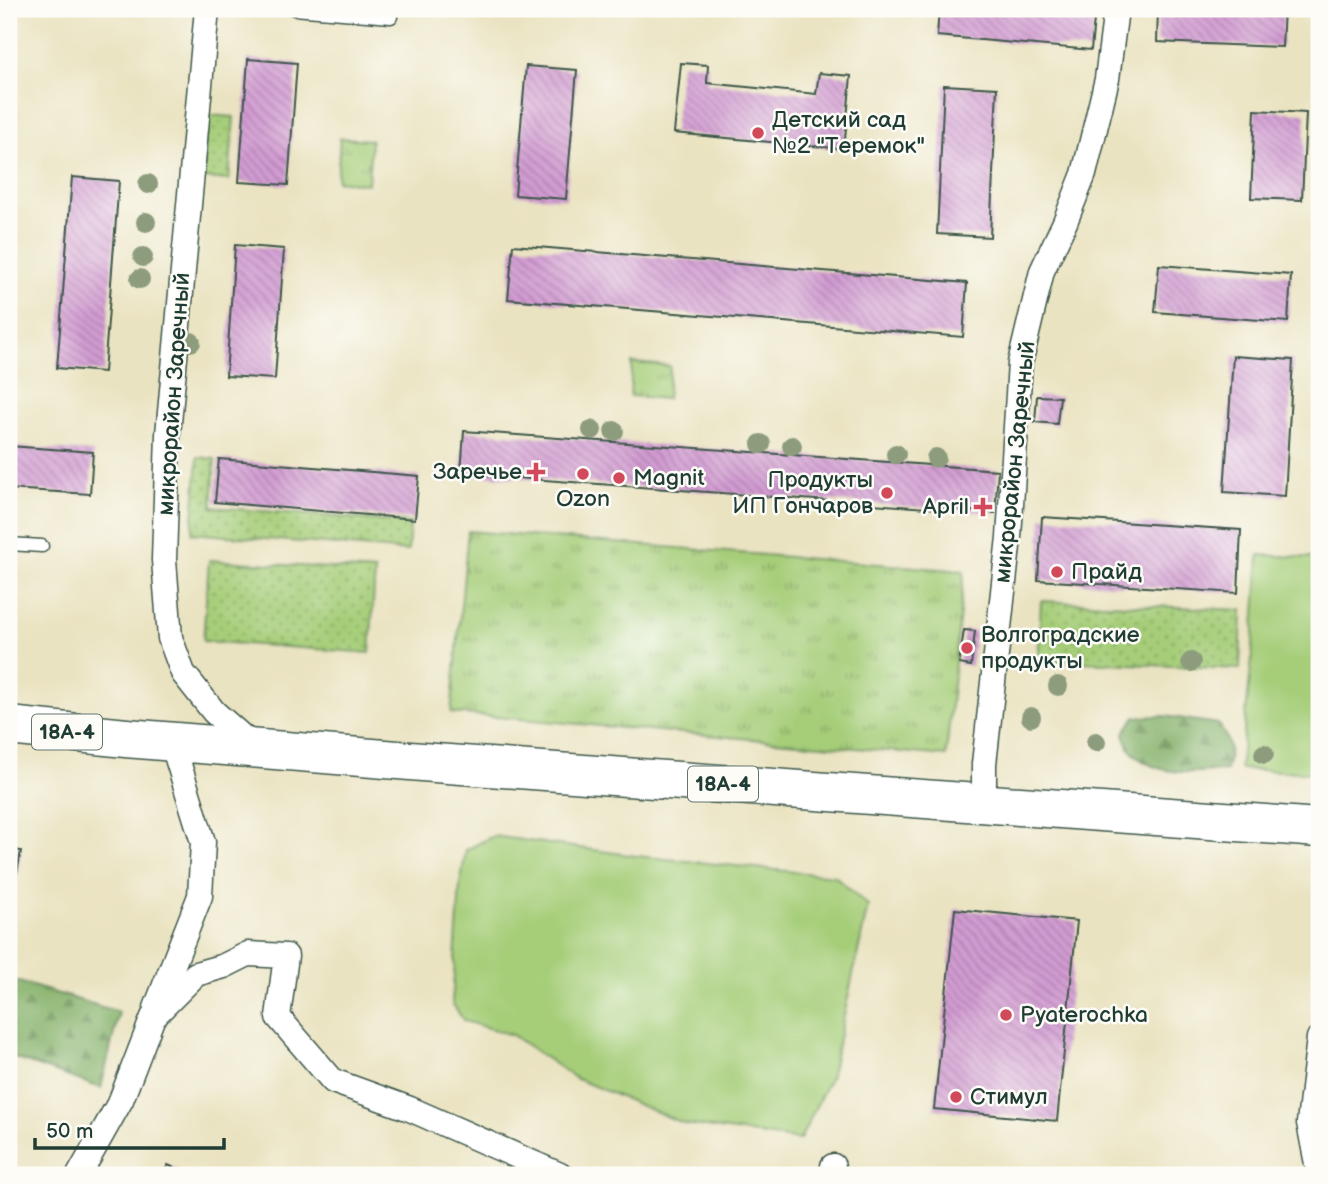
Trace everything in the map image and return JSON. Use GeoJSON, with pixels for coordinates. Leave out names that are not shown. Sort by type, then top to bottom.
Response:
{"type":"FeatureCollection","features":[{"type":"Feature","properties":{"kind":"main road","name":"18А-4"},"geometry":{"type":"LineString","coordinates":[[9,726],[255,748],[1319,828]]}},
{"type":"Feature","properties":{"kind":"street","name":"микрорайон Заречный"},"geometry":{"type":"LineString","coordinates":[[206,9],[168,434],[164,560],[170,638],[183,673],[214,712],[255,748]]}},
{"type":"Feature","properties":{"kind":"street","name":"микрорайон Заречный"},"geometry":{"type":"LineString","coordinates":[[984,803],[984,764],[1009,537],[1020,363],[1042,271],[1084,174],[1109,72],[1116,9]]}},
{"type":"Feature","properties":{"kind":"street"},"geometry":{"type":"LineString","coordinates":[[79,1175],[121,1100],[200,895],[203,842],[172,741]]}},
{"type":"Feature","properties":{"kind":"street"},"geometry":{"type":"LineString","coordinates":[[153,1017],[196,974],[224,966],[248,954],[286,956],[278,1017],[333,1081],[410,1109],[560,1175]]}},
{"type":"Feature","properties":{"kind":"street"},"geometry":{"type":"LineString","coordinates":[[1319,1038],[1308,1123],[1319,1174]]}},
{"type":"Feature","properties":{"kind":"lane"},"geometry":{"type":"LineString","coordinates":[[294,9],[391,17]]}},
{"type":"Feature","properties":{"kind":"lane"},"geometry":{"type":"LineString","coordinates":[[9,544],[42,546]]}},
{"type":"Feature","properties":{"kind":"green space"},"geometry":{"type":"Polygon","coordinates":[[[208,115],[234,117],[229,180],[203,178],[208,115]]]}},
{"type":"Feature","properties":{"kind":"green space"},"geometry":{"type":"Polygon","coordinates":[[[340,138],[371,140],[368,184],[337,181],[340,138]]]}},
{"type":"Feature","properties":{"kind":"green space"},"geometry":{"type":"Polygon","coordinates":[[[632,363],[670,366],[667,399],[630,396],[632,363]]]}},
{"type":"Feature","properties":{"kind":"green space"},"geometry":{"type":"Polygon","coordinates":[[[198,457],[215,459],[212,507],[410,523],[408,551],[192,533],[198,457]]]}},
{"type":"Feature","properties":{"kind":"green space"},"geometry":{"type":"Polygon","coordinates":[[[468,531],[964,571],[946,756],[451,713],[468,531]]]}},
{"type":"Feature","properties":{"kind":"green space"},"geometry":{"type":"Polygon","coordinates":[[[1259,555],[1319,558],[1319,773],[1240,769],[1252,658],[1259,555]]]}},
{"type":"Feature","properties":{"kind":"green space"},"geometry":{"type":"Polygon","coordinates":[[[209,560],[375,571],[370,653],[203,641],[209,560]]]}},
{"type":"Feature","properties":{"kind":"green space"},"geometry":{"type":"Polygon","coordinates":[[[1041,601],[1242,610],[1240,669],[1038,660],[1041,601]]]}},
{"type":"Feature","properties":{"kind":"green space"},"geometry":{"type":"Polygon","coordinates":[[[1165,716],[1218,724],[1229,746],[1226,770],[1165,770],[1143,761],[1133,753],[1124,733],[1135,717],[1165,716]]]}},
{"type":"Feature","properties":{"kind":"green space"},"geometry":{"type":"Polygon","coordinates":[[[493,836],[637,856],[835,876],[868,906],[831,1075],[800,1140],[685,1124],[577,1079],[512,1035],[464,1021],[452,1003],[460,886],[466,850],[493,836]]]}},
{"type":"Feature","properties":{"kind":"green space"},"geometry":{"type":"Polygon","coordinates":[[[9,979],[119,1012],[101,1088],[9,1056],[9,979]]]}},
{"type":"Feature","properties":{"kind":"building"},"geometry":{"type":"Polygon","coordinates":[[[939,9],[1095,9],[1091,50],[937,36],[939,9]]]}},
{"type":"Feature","properties":{"kind":"building"},"geometry":{"type":"Polygon","coordinates":[[[1158,9],[1284,9],[1282,47],[1157,42],[1158,9]]]}},
{"type":"Feature","properties":{"kind":"building"},"geometry":{"type":"Polygon","coordinates":[[[248,59],[297,63],[288,185],[239,182],[248,59]]]}},
{"type":"Feature","properties":{"kind":"building"},"geometry":{"type":"Polygon","coordinates":[[[681,63],[708,65],[707,83],[816,94],[819,73],[851,76],[844,149],[674,133],[681,63]]]}},
{"type":"Feature","properties":{"kind":"building"},"geometry":{"type":"Polygon","coordinates":[[[526,66],[577,70],[566,199],[515,195],[526,66]]]}},
{"type":"Feature","properties":{"kind":"building"},"geometry":{"type":"Polygon","coordinates":[[[944,85],[997,88],[990,237],[937,234],[944,85]]]}},
{"type":"Feature","properties":{"kind":"building"},"geometry":{"type":"Polygon","coordinates":[[[1255,110],[1306,113],[1302,200],[1251,198],[1255,110]]]}},
{"type":"Feature","properties":{"kind":"building"},"geometry":{"type":"Polygon","coordinates":[[[72,177],[119,181],[104,372],[57,368],[72,177]]]}},
{"type":"Feature","properties":{"kind":"building"},"geometry":{"type":"Polygon","coordinates":[[[235,245],[284,249],[275,379],[226,376],[235,245]]]}},
{"type":"Feature","properties":{"kind":"building"},"geometry":{"type":"Polygon","coordinates":[[[513,245],[967,283],[963,337],[508,299],[513,245]]]}},
{"type":"Feature","properties":{"kind":"building"},"geometry":{"type":"Polygon","coordinates":[[[1159,265],[1291,275],[1288,322],[1155,312],[1159,265]]]}},
{"type":"Feature","properties":{"kind":"building"},"geometry":{"type":"Polygon","coordinates":[[[1233,356],[1293,360],[1285,496],[1224,492],[1233,356]]]}},
{"type":"Feature","properties":{"kind":"building"},"geometry":{"type":"Polygon","coordinates":[[[1037,396],[1060,397],[1057,424],[1035,422],[1037,396]]]}},
{"type":"Feature","properties":{"kind":"building"},"geometry":{"type":"Polygon","coordinates":[[[464,431],[998,470],[995,513],[461,474],[464,431]]]}},
{"type":"Feature","properties":{"kind":"building"},"geometry":{"type":"Polygon","coordinates":[[[9,446],[93,452],[90,494],[9,489],[9,446]]]}},
{"type":"Feature","properties":{"kind":"building"},"geometry":{"type":"Polygon","coordinates":[[[219,459],[419,476],[415,519],[215,502],[219,459]]]}},
{"type":"Feature","properties":{"kind":"building"},"geometry":{"type":"Polygon","coordinates":[[[1042,517],[1241,530],[1238,593],[1038,580],[1042,517]]]}},
{"type":"Feature","properties":{"kind":"building","name":"Волгоградские продукты"},"geometry":{"type":"Polygon","coordinates":[[[964,630],[975,631],[971,666],[959,664],[964,630]]]}},
{"type":"Feature","properties":{"kind":"building"},"geometry":{"type":"Polygon","coordinates":[[[9,849],[21,851],[10,911],[9,911],[9,849]]]}},
{"type":"Feature","properties":{"kind":"building","name":"Pyaterochka"},"geometry":{"type":"Polygon","coordinates":[[[955,909],[1077,921],[1057,1121],[934,1109],[955,909]]]}},
{"type":"Feature","properties":{"kind":"building"},"geometry":{"type":"Polygon","coordinates":[[[168,1165],[189,1175],[163,1175],[168,1165]]]}},
{"type":"Feature","properties":{"kind":"place","name":"Детский сад №2 \"Теремок\""},"geometry":{"type":"Point","coordinates":[758,133]}},
{"type":"Feature","properties":{"kind":"place","name":"Заречье"},"geometry":{"type":"Point","coordinates":[536,472]}},
{"type":"Feature","properties":{"kind":"place","name":"Ozon"},"geometry":{"type":"Point","coordinates":[583,474]}},
{"type":"Feature","properties":{"kind":"place","name":"Magnit"},"geometry":{"type":"Point","coordinates":[619,478]}},
{"type":"Feature","properties":{"kind":"place","name":"Продукты ИП Гончаров"},"geometry":{"type":"Point","coordinates":[887,493]}},
{"type":"Feature","properties":{"kind":"place","name":"April"},"geometry":{"type":"Point","coordinates":[983,507]}},
{"type":"Feature","properties":{"kind":"place","name":"Прайд"},"geometry":{"type":"Point","coordinates":[1057,572]}},
{"type":"Feature","properties":{"kind":"place","name":"Волгоградские продукты"},"geometry":{"type":"Point","coordinates":[967,648]}},
{"type":"Feature","properties":{"kind":"place","name":"Pyaterochka"},"geometry":{"type":"Point","coordinates":[1006,1015]}},
{"type":"Feature","properties":{"kind":"place","name":"Стимул"},"geometry":{"type":"Point","coordinates":[956,1097]}}]}
